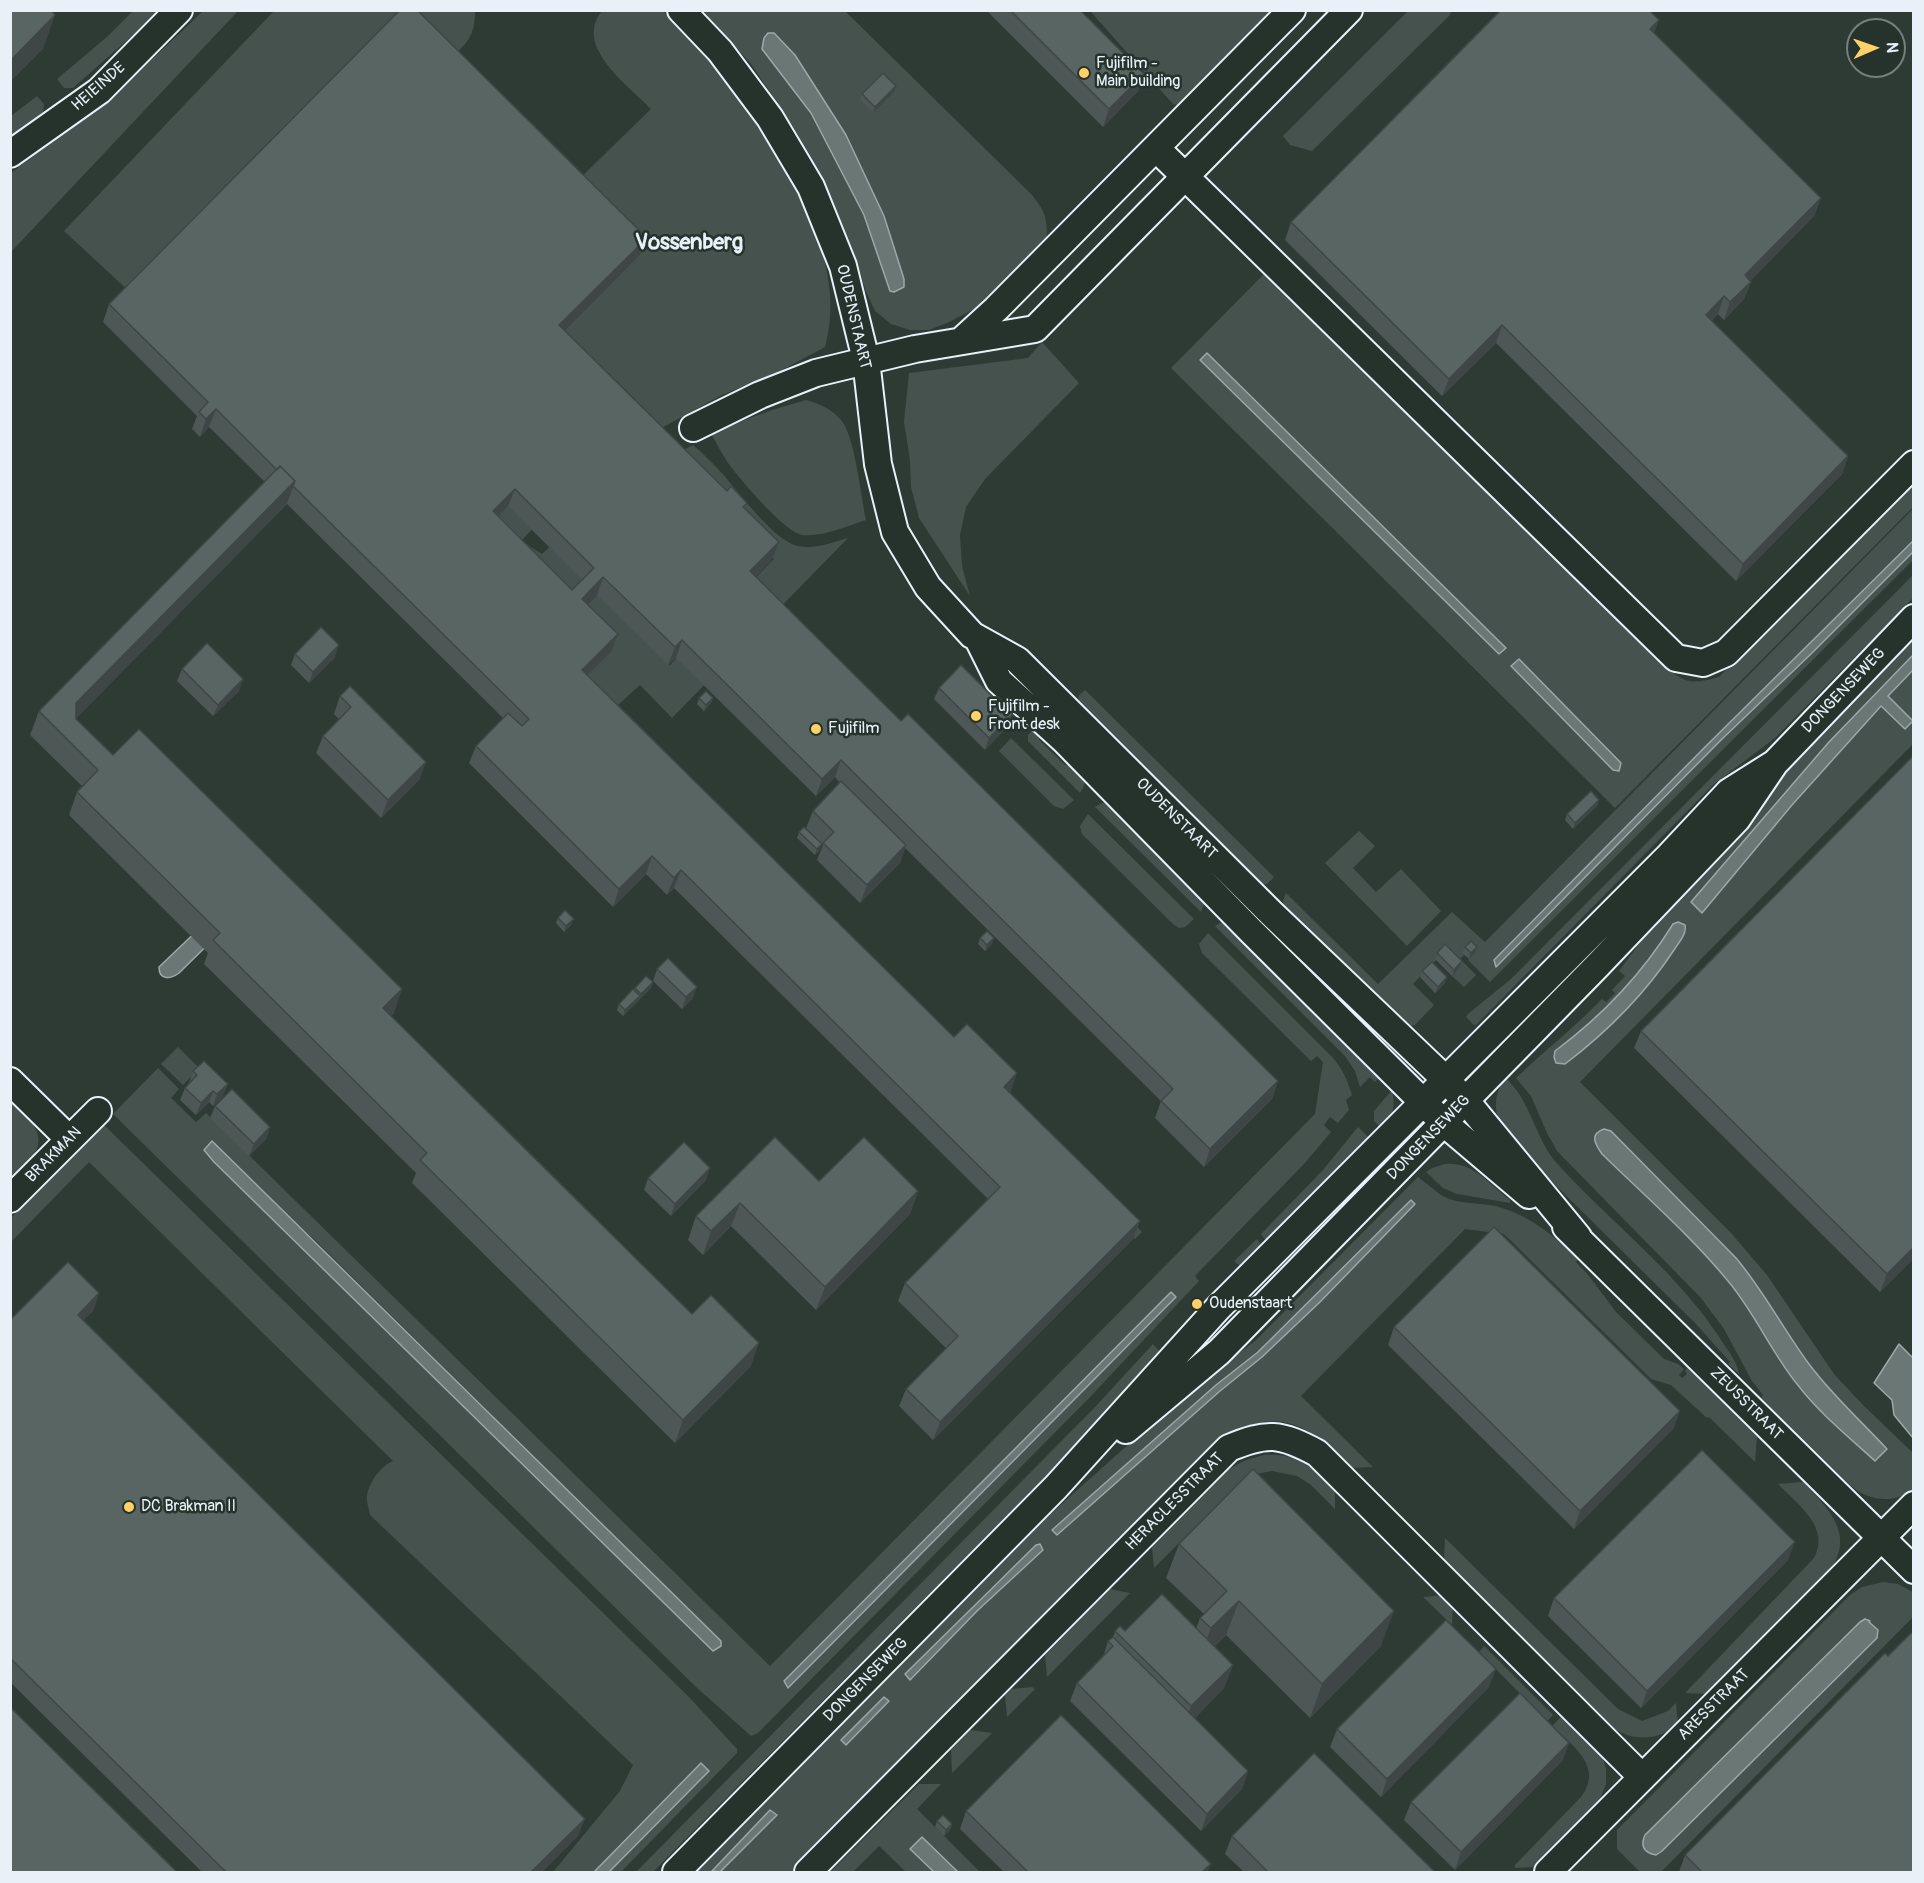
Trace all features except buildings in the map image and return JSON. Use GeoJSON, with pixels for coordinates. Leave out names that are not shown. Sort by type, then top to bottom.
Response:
{"type":"FeatureCollection","features":[{"type":"Feature","properties":{"kind":"street","name":"HEIEINDE"},"geometry":{"type":"LineString","coordinates":[[10,154],[99,91],[179,10]]}},
{"type":"Feature","properties":{"kind":"street","name":"OUDENSTAART"},"geometry":{"type":"LineString","coordinates":[[681,10],[720,51],[770,117],[811,187],[843,266],[866,360],[878,464],[895,532],[928,587],[972,635],[1017,660],[1271,913],[1466,1101]]}},
{"type":"Feature","properties":{"kind":"street"},"geometry":{"type":"LineString","coordinates":[[961,341],[996,309],[1292,10]]}},
{"type":"Feature","properties":{"kind":"street"},"geometry":{"type":"LineString","coordinates":[[693,428],[760,395],[816,373],[915,349],[1035,329],[1349,10]]}},
{"type":"Feature","properties":{"kind":"street"},"geometry":{"type":"LineString","coordinates":[[1156,148],[1676,658],[1703,663],[1726,653],[1914,464]]}},
{"type":"Feature","properties":{"kind":"street","name":"DONGENSEWEG"},"geometry":{"type":"LineString","coordinates":[[1056,1487],[1219,1352],[1466,1101],[1737,819],[1774,763],[1914,618]]}},
{"type":"Feature","properties":{"kind":"street","name":"OUDENSTAART"},"geometry":{"type":"LineString","coordinates":[[980,641],[999,681],[1065,741],[1444,1123]]}},
{"type":"Feature","properties":{"kind":"street","name":"DONGENSEWEG"},"geometry":{"type":"LineString","coordinates":[[676,1872],[1056,1487],[1218,1308],[1669,856],[1729,792],[1774,763]]}},
{"type":"Feature","properties":{"kind":"street"},"geometry":{"type":"LineString","coordinates":[[10,1081],[69,1139]]}},
{"type":"Feature","properties":{"kind":"street","name":"ZEUSSTRAAT"},"geometry":{"type":"LineString","coordinates":[[1466,1101],[1578,1237]]}},
{"type":"Feature","properties":{"kind":"street","name":"BRAKMAN"},"geometry":{"type":"LineString","coordinates":[[10,1199],[98,1111]]}},
{"type":"Feature","properties":{"kind":"street","name":"ZEUSSTRAAT"},"geometry":{"type":"LineString","coordinates":[[1444,1123],[1578,1237],[1914,1570]]}},
{"type":"Feature","properties":{"kind":"street","name":"HERACLESSTRAAT"},"geometry":{"type":"LineString","coordinates":[[808,1872],[1229,1449],[1251,1439],[1274,1436],[1294,1441],[1317,1453],[1642,1777]]}},
{"type":"Feature","properties":{"kind":"street","name":"ARESSTRAAT"},"geometry":{"type":"LineString","coordinates":[[1548,1872],[1914,1505]]}},
{"type":"Feature","properties":{"kind":"shaded area"},"geometry":{"type":"Polygon","coordinates":[[[133,11],[160,11],[73,88],[64,88],[57,79],[108,36],[133,11]]]}},
{"type":"Feature","properties":{"kind":"shaded area"},"geometry":{"type":"Polygon","coordinates":[[[203,11],[238,11],[11,252],[11,173],[110,95],[203,11]]]}},
{"type":"Feature","properties":{"kind":"shaded area"},"geometry":{"type":"Polygon","coordinates":[[[274,11],[475,11],[475,20],[468,40],[453,55],[132,294],[64,231],[274,11]]]}},
{"type":"Feature","properties":{"kind":"shaded area"},"geometry":{"type":"Polygon","coordinates":[[[602,11],[663,11],[698,43],[713,61],[776,156],[809,217],[821,249],[829,282],[830,314],[825,347],[780,371],[722,395],[656,431],[566,494],[521,541],[542,554],[563,534],[647,469],[693,445],[716,467],[767,525],[788,542],[811,547],[848,538],[672,718],[640,685],[618,705],[1142,1232],[1135,1239],[576,686],[577,615],[598,594],[670,665],[774,559],[685,472],[567,605],[384,424],[572,186],[651,109],[618,77],[599,51],[594,38],[595,24],[602,11]]]}},
{"type":"Feature","properties":{"kind":"shaded area"},"geometry":{"type":"Polygon","coordinates":[[[703,11],[845,11],[1031,194],[1044,214],[1047,238],[974,309],[929,330],[910,330],[891,324],[875,311],[830,195],[792,125],[751,64],[703,11]]]}},
{"type":"Feature","properties":{"kind":"shaded area"},"geometry":{"type":"Polygon","coordinates":[[[1090,11],[1277,11],[1187,100],[1178,105],[1173,104],[1090,11]]]}},
{"type":"Feature","properties":{"kind":"shaded area"},"geometry":{"type":"Polygon","coordinates":[[[1408,11],[1451,11],[1450,15],[1312,151],[1290,145],[1283,136],[1408,11]]]}},
{"type":"Feature","properties":{"kind":"shaded area"},"geometry":{"type":"Polygon","coordinates":[[[768,33],[774,33],[795,55],[846,135],[884,216],[904,279],[904,287],[894,292],[890,291],[864,215],[811,113],[762,49],[764,38],[768,33]]]}},
{"type":"Feature","properties":{"kind":"shaded area"},"geometry":{"type":"Polygon","coordinates":[[[37,96],[44,104],[43,112],[11,136],[11,116],[37,96]]]}},
{"type":"Feature","properties":{"kind":"shaded area"},"geometry":{"type":"Polygon","coordinates":[[[1265,273],[1662,664],[1682,679],[1701,681],[1719,677],[1913,481],[1913,507],[1615,808],[1171,368],[1265,273]]]}},
{"type":"Feature","properties":{"kind":"shaded area"},"geometry":{"type":"Polygon","coordinates":[[[1042,342],[1079,383],[985,479],[966,507],[960,535],[962,566],[970,596],[919,518],[911,487],[910,460],[904,422],[909,373],[1028,358],[1042,342]]]}},
{"type":"Feature","properties":{"kind":"shaded area"},"geometry":{"type":"Polygon","coordinates":[[[1207,353],[1506,648],[1499,654],[1200,360],[1207,353]]]}},
{"type":"Feature","properties":{"kind":"shaded area"},"geometry":{"type":"Polygon","coordinates":[[[806,400],[830,410],[847,429],[866,520],[811,535],[795,532],[763,504],[728,463],[712,435],[758,415],[806,400]]]}},
{"type":"Feature","properties":{"kind":"shaded area"},"geometry":{"type":"Polygon","coordinates":[[[1913,509],[1913,541],[1494,960],[1496,966],[1721,740],[1913,552],[1913,560],[1490,982],[1468,960],[1475,953],[1463,953],[1460,959],[1476,975],[1464,987],[1452,976],[1460,967],[1436,960],[1413,984],[1434,1005],[1415,1025],[1404,1027],[1284,910],[1283,901],[1286,893],[1378,984],[1452,912],[1485,942],[1913,509]]]}},
{"type":"Feature","properties":{"kind":"shaded area"},"geometry":{"type":"Polygon","coordinates":[[[1913,541],[1913,552],[1721,740],[1496,967],[1494,960],[1913,541]]]}},
{"type":"Feature","properties":{"kind":"shaded area"},"geometry":{"type":"Polygon","coordinates":[[[1913,575],[1913,598],[1775,738],[1714,784],[1474,1025],[1466,1017],[1468,1014],[1511,979],[1913,575]]]}},
{"type":"Feature","properties":{"kind":"shaded area"},"geometry":{"type":"Polygon","coordinates":[[[1913,634],[1913,655],[1829,742],[1692,902],[1759,845],[1881,706],[1905,728],[1913,721],[1913,744],[1580,1082],[1731,1233],[1767,1275],[1834,1374],[1913,1453],[1913,1490],[1889,1499],[1873,1498],[1851,1486],[1761,1398],[1763,1395],[1752,1381],[1724,1329],[1701,1298],[1557,1151],[1531,1096],[1516,1078],[1602,999],[1606,1002],[1615,993],[1612,990],[1625,976],[1619,971],[1642,940],[1657,925],[1655,921],[1805,748],[1913,634]],[[1673,924],[1620,992],[1590,1022],[1555,1051],[1556,1063],[1565,1064],[1583,1050],[1631,1004],[1685,933],[1686,930],[1673,924]],[[1611,1131],[1596,1134],[1595,1142],[1602,1154],[1714,1265],[1738,1293],[1779,1359],[1806,1395],[1876,1461],[1887,1449],[1846,1408],[1818,1375],[1736,1258],[1611,1131]]]}},
{"type":"Feature","properties":{"kind":"shaded area"},"geometry":{"type":"Polygon","coordinates":[[[1913,655],[1913,670],[1888,696],[1913,721],[1905,729],[1881,706],[1792,805],[1702,913],[1691,902],[1829,742],[1913,655]]]}},
{"type":"Feature","properties":{"kind":"shaded area"},"geometry":{"type":"Polygon","coordinates":[[[1519,659],[1621,763],[1619,771],[1613,770],[1511,666],[1519,659]]]}},
{"type":"Feature","properties":{"kind":"shaded area"},"geometry":{"type":"Polygon","coordinates":[[[1913,670],[1913,721],[1888,696],[1913,670]]]}},
{"type":"Feature","properties":{"kind":"shaded area"},"geometry":{"type":"Polygon","coordinates":[[[1085,690],[1274,877],[1267,884],[1261,885],[1194,821],[1196,817],[1093,715],[1088,717],[1078,703],[1079,695],[1085,690]]]}},
{"type":"Feature","properties":{"kind":"shaded area"},"geometry":{"type":"Polygon","coordinates":[[[1035,727],[1040,731],[1039,740],[1065,765],[1074,765],[1082,775],[1084,785],[1080,793],[1028,741],[1028,735],[1035,727]]]}},
{"type":"Feature","properties":{"kind":"shaded area"},"geometry":{"type":"Polygon","coordinates":[[[1011,738],[1074,800],[1063,809],[1054,806],[999,751],[1011,738]]]}},
{"type":"Feature","properties":{"kind":"shaded area"},"geometry":{"type":"Polygon","coordinates":[[[1102,803],[1110,803],[1205,901],[1201,912],[1095,807],[1102,803]]]}},
{"type":"Feature","properties":{"kind":"shaded area"},"geometry":{"type":"Polygon","coordinates":[[[1088,814],[1194,919],[1185,927],[1179,928],[1174,925],[1082,834],[1080,826],[1088,814]]]}},
{"type":"Feature","properties":{"kind":"shaded area"},"geometry":{"type":"Polygon","coordinates":[[[1359,831],[1375,846],[1353,868],[1376,892],[1401,869],[1441,911],[1407,946],[1325,863],[1359,831]]]}},
{"type":"Feature","properties":{"kind":"shaded area"},"geometry":{"type":"Polygon","coordinates":[[[227,902],[233,920],[179,973],[172,977],[163,977],[159,967],[227,902]]]}},
{"type":"Feature","properties":{"kind":"shaded area"},"geometry":{"type":"Polygon","coordinates":[[[1226,922],[1384,1072],[1375,1082],[1370,1077],[1360,1087],[1355,1071],[1345,1056],[1215,926],[1226,922]]]}},
{"type":"Feature","properties":{"kind":"shaded area"},"geometry":{"type":"Polygon","coordinates":[[[1678,922],[1685,925],[1685,932],[1651,982],[1581,1052],[1565,1064],[1556,1063],[1555,1051],[1605,1009],[1648,960],[1673,924],[1678,922]]]}},
{"type":"Feature","properties":{"kind":"shaded area"},"geometry":{"type":"Polygon","coordinates":[[[1208,933],[1334,1059],[1345,1076],[1352,1095],[1346,1100],[1349,1110],[1338,1123],[1330,1117],[1324,1125],[1331,1132],[1304,1164],[1195,1276],[1199,1281],[1091,1396],[758,1733],[751,1736],[695,1686],[113,1114],[158,1068],[179,1089],[171,1098],[196,1122],[206,1113],[770,1666],[1315,1114],[1323,1062],[1317,1056],[1311,1061],[1202,953],[1199,944],[1208,933]],[[204,1150],[713,1651],[721,1646],[721,1641],[313,1238],[204,1150]],[[1176,1298],[962,1501],[784,1681],[789,1688],[1176,1298]]]}},
{"type":"Feature","properties":{"kind":"shaded area"},"geometry":{"type":"Polygon","coordinates":[[[178,1047],[199,1068],[183,1085],[161,1064],[178,1047]]]}},
{"type":"Feature","properties":{"kind":"shaded area"},"geometry":{"type":"Polygon","coordinates":[[[1504,1078],[1522,1098],[1541,1139],[1554,1160],[1688,1295],[1730,1352],[1739,1374],[1728,1364],[1730,1362],[1696,1324],[1518,1148],[1505,1131],[1496,1108],[1496,1099],[1504,1078]]]}},
{"type":"Feature","properties":{"kind":"shaded area"},"geometry":{"type":"Polygon","coordinates":[[[1392,1090],[1394,1101],[1384,1131],[1374,1121],[1374,1111],[1392,1090]]]}},
{"type":"Feature","properties":{"kind":"shaded area"},"geometry":{"type":"Polygon","coordinates":[[[10,1098],[32,1122],[38,1141],[37,1150],[31,1160],[10,1184],[10,1098]]]}},
{"type":"Feature","properties":{"kind":"shaded area"},"geometry":{"type":"Polygon","coordinates":[[[103,1124],[687,1695],[737,1749],[737,1753],[621,1872],[609,1872],[709,1771],[606,1872],[553,1872],[620,1791],[633,1765],[370,1515],[367,1502],[368,1490],[380,1470],[393,1461],[89,1162],[11,1242],[11,1218],[103,1124]]]}},
{"type":"Feature","properties":{"kind":"shaded area"},"geometry":{"type":"Polygon","coordinates":[[[1358,1127],[1375,1143],[1268,1244],[1261,1234],[1323,1170],[1358,1127]]]}},
{"type":"Feature","properties":{"kind":"shaded area"},"geometry":{"type":"Polygon","coordinates":[[[1604,1129],[1611,1131],[1736,1258],[1818,1375],[1887,1449],[1875,1461],[1806,1395],[1779,1359],[1738,1293],[1714,1265],[1602,1154],[1595,1136],[1604,1129]]]}},
{"type":"Feature","properties":{"kind":"shaded area"},"geometry":{"type":"Polygon","coordinates":[[[212,1141],[721,1641],[721,1646],[713,1651],[214,1162],[204,1150],[212,1141]]]}},
{"type":"Feature","properties":{"kind":"shaded area"},"geometry":{"type":"Polygon","coordinates":[[[1445,1164],[1456,1164],[1473,1170],[1510,1200],[1510,1203],[1457,1194],[1443,1188],[1426,1172],[1445,1164]]]}},
{"type":"Feature","properties":{"kind":"shaded area"},"geometry":{"type":"Polygon","coordinates":[[[1418,1177],[1449,1199],[1495,1206],[1519,1214],[1560,1242],[1578,1259],[1576,1262],[1616,1312],[1664,1359],[1684,1369],[1679,1375],[1682,1378],[1687,1374],[1685,1371],[1687,1368],[1757,1437],[1755,1462],[1709,1417],[1707,1418],[1671,1385],[1651,1379],[1504,1234],[1465,1229],[1301,1396],[1373,1467],[1350,1468],[1313,1434],[1286,1422],[1271,1421],[1237,1431],[796,1872],[720,1872],[776,1816],[770,1810],[712,1871],[714,1872],[688,1872],[1009,1551],[1168,1409],[1256,1340],[1418,1177]],[[1411,1200],[1258,1352],[1216,1385],[1052,1531],[1106,1491],[1262,1357],[1411,1200]],[[1043,1550],[999,1580],[906,1674],[910,1680],[977,1611],[1043,1550]]]}},
{"type":"Feature","properties":{"kind":"shaded area"},"geometry":{"type":"Polygon","coordinates":[[[1411,1200],[1415,1204],[1320,1302],[1262,1357],[1220,1391],[1057,1535],[1052,1530],[1216,1385],[1258,1352],[1411,1200]]]}},
{"type":"Feature","properties":{"kind":"shaded area"},"geometry":{"type":"Polygon","coordinates":[[[1257,1239],[1263,1247],[1240,1266],[1234,1261],[1257,1239]]]}},
{"type":"Feature","properties":{"kind":"shaded area"},"geometry":{"type":"Polygon","coordinates":[[[1171,1292],[1176,1297],[788,1688],[784,1681],[1171,1292]]]}},
{"type":"Feature","properties":{"kind":"shaded area"},"geometry":{"type":"Polygon","coordinates":[[[1153,1344],[1161,1353],[1043,1479],[653,1872],[636,1872],[1096,1406],[1153,1344]]]}},
{"type":"Feature","properties":{"kind":"shaded area"},"geometry":{"type":"Polygon","coordinates":[[[1899,1344],[1913,1358],[1913,1438],[1894,1415],[1892,1400],[1874,1383],[1899,1344]]]}},
{"type":"Feature","properties":{"kind":"shaded area"},"geometry":{"type":"Polygon","coordinates":[[[1264,1455],[1295,1458],[1318,1472],[1335,1485],[1335,1509],[1311,1485],[1297,1476],[1272,1471],[1256,1474],[1234,1488],[1154,1568],[1152,1547],[1229,1469],[1246,1460],[1264,1455]]]}},
{"type":"Feature","properties":{"kind":"shaded area"},"geometry":{"type":"Polygon","coordinates":[[[1803,1482],[1831,1514],[1837,1525],[1840,1548],[1835,1561],[1826,1575],[1708,1694],[1685,1693],[1814,1558],[1818,1547],[1815,1526],[1810,1517],[1778,1484],[1803,1482]]]}},
{"type":"Feature","properties":{"kind":"shaded area"},"geometry":{"type":"Polygon","coordinates":[[[1445,1538],[1618,1709],[1642,1721],[1668,1711],[1676,1703],[1678,1725],[1662,1734],[1644,1738],[1627,1735],[1610,1726],[1444,1560],[1445,1538]]]}},
{"type":"Feature","properties":{"kind":"shaded area"},"geometry":{"type":"Polygon","coordinates":[[[1040,1544],[1043,1550],[977,1611],[910,1680],[905,1674],[1036,1545],[1040,1544]]]}},
{"type":"Feature","properties":{"kind":"shaded area"},"geometry":{"type":"Polygon","coordinates":[[[1883,1582],[1898,1584],[1913,1592],[1913,1617],[1661,1872],[1640,1872],[1617,1849],[1617,1830],[1850,1595],[1862,1587],[1883,1582]],[[1865,1619],[1860,1622],[1646,1835],[1662,1851],[1877,1638],[1878,1630],[1865,1619]]]}},
{"type":"Feature","properties":{"kind":"shaded area"},"geometry":{"type":"Polygon","coordinates":[[[1110,1589],[1130,1593],[1047,1677],[1045,1655],[1110,1589]]]}},
{"type":"Feature","properties":{"kind":"shaded area"},"geometry":{"type":"Polygon","coordinates":[[[1445,1595],[1453,1603],[1452,1625],[1423,1597],[1445,1595]]]}},
{"type":"Feature","properties":{"kind":"shaded area"},"geometry":{"type":"Polygon","coordinates":[[[1865,1619],[1878,1630],[1877,1638],[1662,1851],[1656,1855],[1646,1851],[1643,1846],[1645,1835],[1865,1619]]]}},
{"type":"Feature","properties":{"kind":"shaded area"},"geometry":{"type":"Polygon","coordinates":[[[1484,1646],[1553,1715],[1547,1721],[1479,1652],[1484,1646]]]}},
{"type":"Feature","properties":{"kind":"shaded area"},"geometry":{"type":"Polygon","coordinates":[[[1032,1687],[1035,1689],[1007,1717],[1005,1695],[1011,1689],[1032,1687]]]}},
{"type":"Feature","properties":{"kind":"shaded area"},"geometry":{"type":"Polygon","coordinates":[[[884,1697],[889,1701],[846,1745],[841,1740],[884,1697]]]}},
{"type":"Feature","properties":{"kind":"shaded area"},"geometry":{"type":"Polygon","coordinates":[[[1564,1714],[1602,1755],[1606,1769],[1606,1784],[1598,1805],[1537,1867],[1516,1868],[1514,1866],[1581,1797],[1587,1786],[1589,1776],[1583,1758],[1552,1726],[1564,1714]]]}},
{"type":"Feature","properties":{"kind":"shaded area"},"geometry":{"type":"Polygon","coordinates":[[[970,1730],[992,1733],[952,1773],[951,1750],[970,1730]]]}},
{"type":"Feature","properties":{"kind":"shaded area"},"geometry":{"type":"Polygon","coordinates":[[[701,1763],[709,1771],[609,1872],[594,1872],[701,1763]]]}},
{"type":"Feature","properties":{"kind":"shaded area"},"geometry":{"type":"Polygon","coordinates":[[[919,1784],[941,1784],[917,1809],[980,1872],[958,1872],[922,1838],[911,1849],[934,1872],[906,1872],[879,1846],[853,1872],[830,1872],[919,1784]]]}},
{"type":"Feature","properties":{"kind":"shaded area"},"geometry":{"type":"Polygon","coordinates":[[[770,1810],[777,1815],[720,1872],[712,1871],[770,1810]]]}},
{"type":"Feature","properties":{"kind":"shaded area"},"geometry":{"type":"Polygon","coordinates":[[[922,1837],[958,1872],[934,1872],[910,1849],[922,1837]]]}},
{"type":"Feature","properties":{"kind":"place","name":"Fujifilm - Main building"},"geometry":{"type":"Point","coordinates":[1084,73]}},
{"type":"Feature","properties":{"kind":"place","name":"Fujifilm - Front desk"},"geometry":{"type":"Point","coordinates":[976,716]}},
{"type":"Feature","properties":{"kind":"place","name":"Fujifilm"},"geometry":{"type":"Point","coordinates":[816,729]}},
{"type":"Feature","properties":{"kind":"place","name":"Oudenstaart"},"geometry":{"type":"Point","coordinates":[1197,1304]}},
{"type":"Feature","properties":{"kind":"place","name":"DC Brakman II"},"geometry":{"type":"Point","coordinates":[129,1507]}},
{"type":"Feature","properties":{"kind":"district","name":"Vossenberg"},"geometry":{"type":"Point","coordinates":[689,243]}}]}
